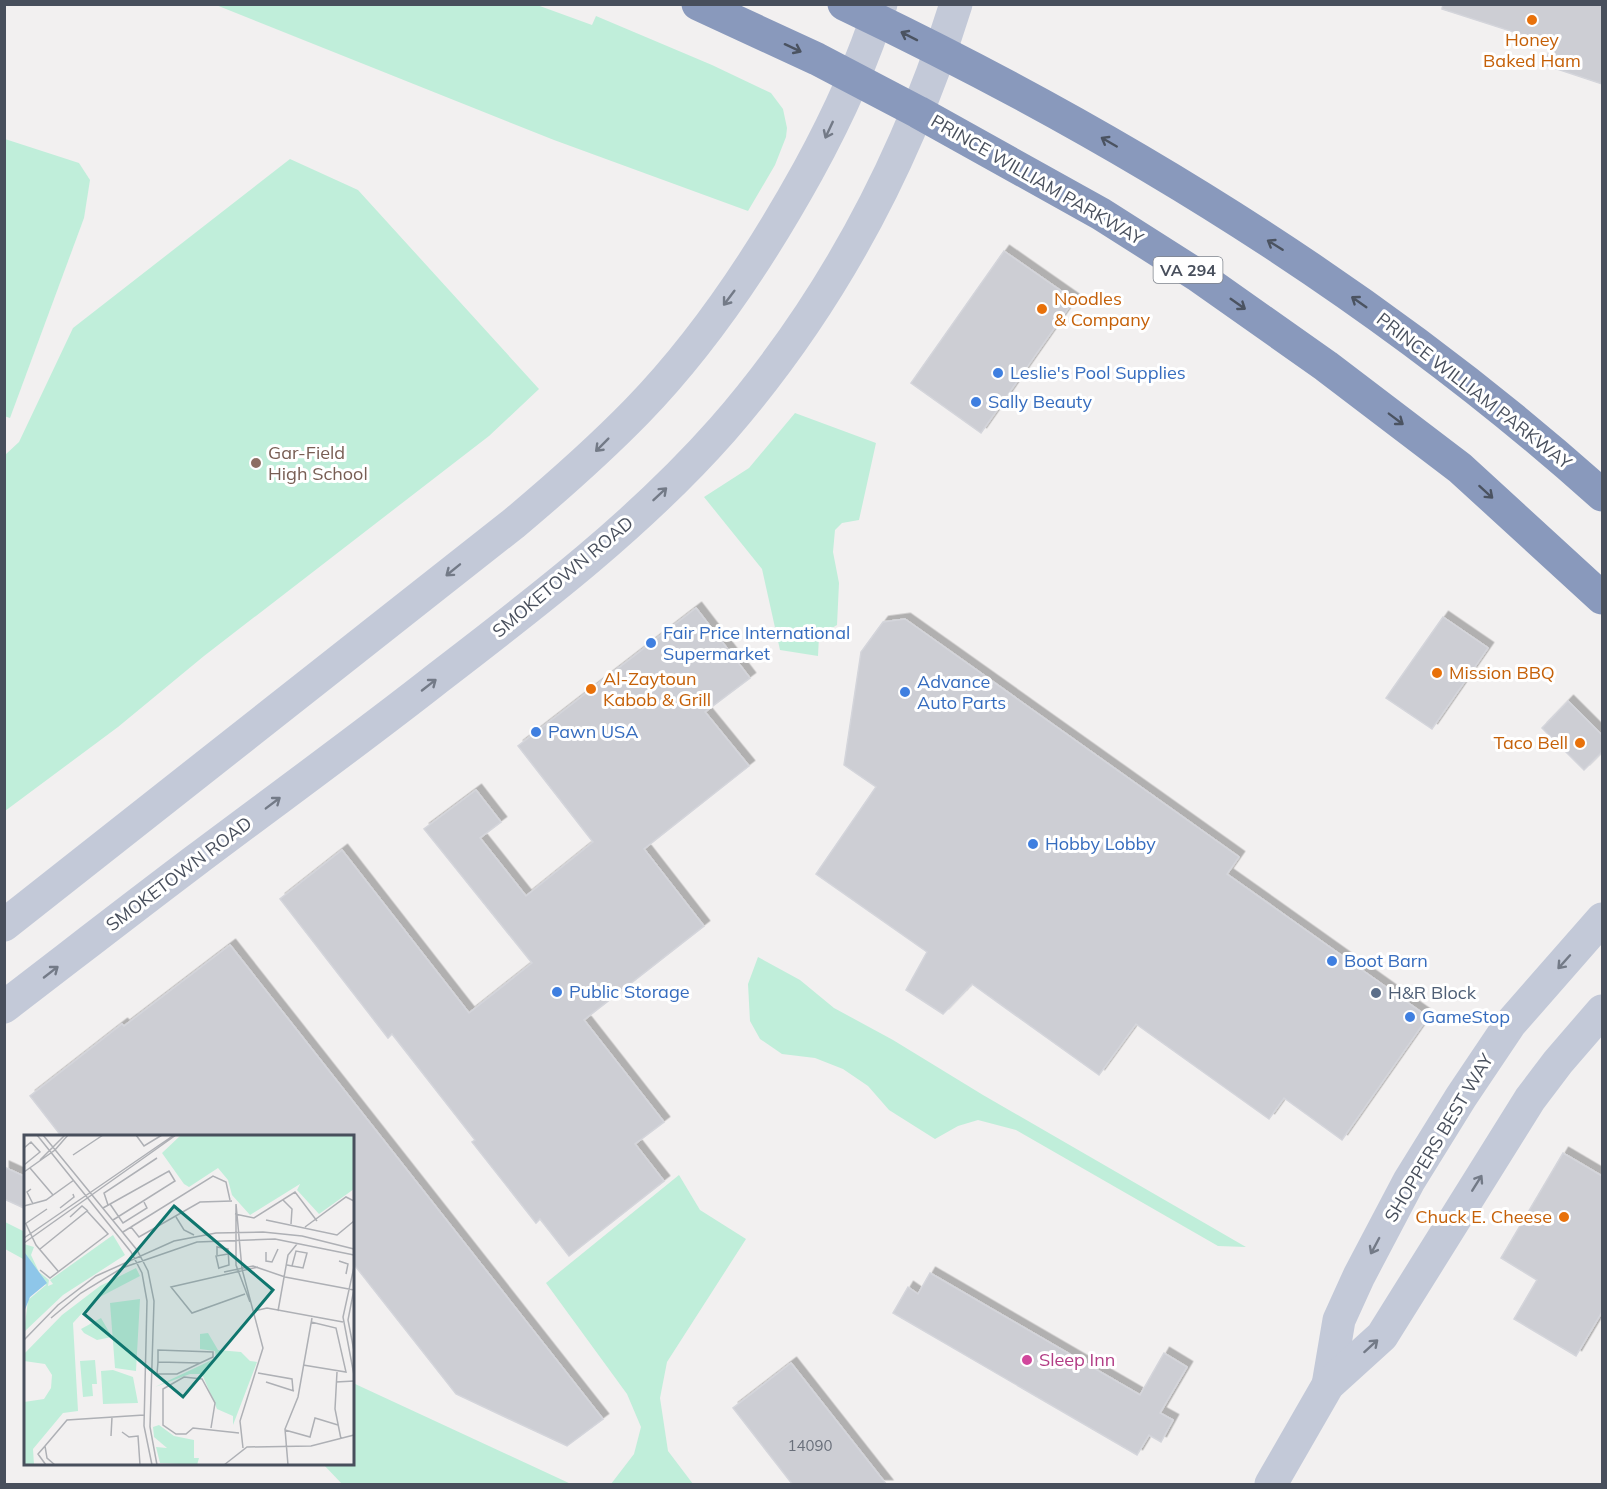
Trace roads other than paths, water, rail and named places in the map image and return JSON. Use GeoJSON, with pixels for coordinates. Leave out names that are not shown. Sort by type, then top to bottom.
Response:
{"type":"FeatureCollection","features":[{"type":"Feature","properties":{"kind":"highway","name":"PRINCE WILLIAM PARKWAY"},"geometry":{"type":"LineString","coordinates":[[698,4],[854,77],[1101,214],[1197,275],[1326,366],[1460,468],[1602,598]]}},
{"type":"Feature","properties":{"kind":"highway","name":"PRINCE WILLIAM PARKWAY"},"geometry":{"type":"LineString","coordinates":[[844,4],[878,12],[941,52],[1055,111],[1168,177],[1299,259],[1424,348],[1546,445],[1602,495]]}},
{"type":"Feature","properties":{"kind":"main road","name":"SMOKETOWN ROAD"},"geometry":{"type":"LineString","coordinates":[[4,1007],[499,631],[630,522],[722,429],[782,354],[816,306],[847,256],[879,196],[918,112],[956,4]]}},
{"type":"Feature","properties":{"kind":"main road"},"geometry":{"type":"LineString","coordinates":[[4,925],[513,524],[581,467],[630,418],[691,349],[738,285],[784,214],[825,140],[854,77],[878,12]]}},
{"type":"Feature","properties":{"kind":"main road","name":"SHOPPERS BEST WAY"},"geometry":{"type":"LineString","coordinates":[[1328,1385],[1339,1320],[1359,1276],[1410,1180],[1461,1097],[1510,1024],[1602,919]]}},
{"type":"Feature","properties":{"kind":"main road","name":"SHOPPERS BEST WAY"},"geometry":{"type":"LineString","coordinates":[[1271,1485],[1328,1385],[1382,1336],[1530,1099],[1602,1011]]}},
{"type":"Feature","properties":{"kind":"place","name":"Honey Baked Ham"},"geometry":{"type":"Point","coordinates":[1532,20]}},
{"type":"Feature","properties":{"kind":"place","name":"Noodles & Company"},"geometry":{"type":"Point","coordinates":[1042,309]}},
{"type":"Feature","properties":{"kind":"place","name":"Leslie's Pool Supplies"},"geometry":{"type":"Point","coordinates":[998,373]}},
{"type":"Feature","properties":{"kind":"place","name":"Sally Beauty"},"geometry":{"type":"Point","coordinates":[976,402]}},
{"type":"Feature","properties":{"kind":"place","name":"Gar-Field High School"},"geometry":{"type":"Point","coordinates":[256,463]}},
{"type":"Feature","properties":{"kind":"place","name":"Fair Price International Supermarket"},"geometry":{"type":"Point","coordinates":[651,643]}},
{"type":"Feature","properties":{"kind":"place","name":"Mission BBQ"},"geometry":{"type":"Point","coordinates":[1437,673]}},
{"type":"Feature","properties":{"kind":"place","name":"Al-Zaytoun Kabob & Grill"},"geometry":{"type":"Point","coordinates":[591,689]}},
{"type":"Feature","properties":{"kind":"place","name":"Advance Auto Parts"},"geometry":{"type":"Point","coordinates":[905,692]}},
{"type":"Feature","properties":{"kind":"place","name":"Pawn USA"},"geometry":{"type":"Point","coordinates":[536,732]}},
{"type":"Feature","properties":{"kind":"place","name":"Taco Bell"},"geometry":{"type":"Point","coordinates":[1580,743]}},
{"type":"Feature","properties":{"kind":"place","name":"Hobby Lobby"},"geometry":{"type":"Point","coordinates":[1033,844]}},
{"type":"Feature","properties":{"kind":"place","name":"Boot Barn"},"geometry":{"type":"Point","coordinates":[1332,961]}},
{"type":"Feature","properties":{"kind":"place","name":"Public Storage"},"geometry":{"type":"Point","coordinates":[557,992]}},
{"type":"Feature","properties":{"kind":"place","name":"H&R Block"},"geometry":{"type":"Point","coordinates":[1376,993]}},
{"type":"Feature","properties":{"kind":"place","name":"GameStop"},"geometry":{"type":"Point","coordinates":[1410,1017]}},
{"type":"Feature","properties":{"kind":"place","name":"Chuck E. Cheese"},"geometry":{"type":"Point","coordinates":[1564,1217]}},
{"type":"Feature","properties":{"kind":"place","name":"Sleep Inn"},"geometry":{"type":"Point","coordinates":[1027,1360]}}]}
